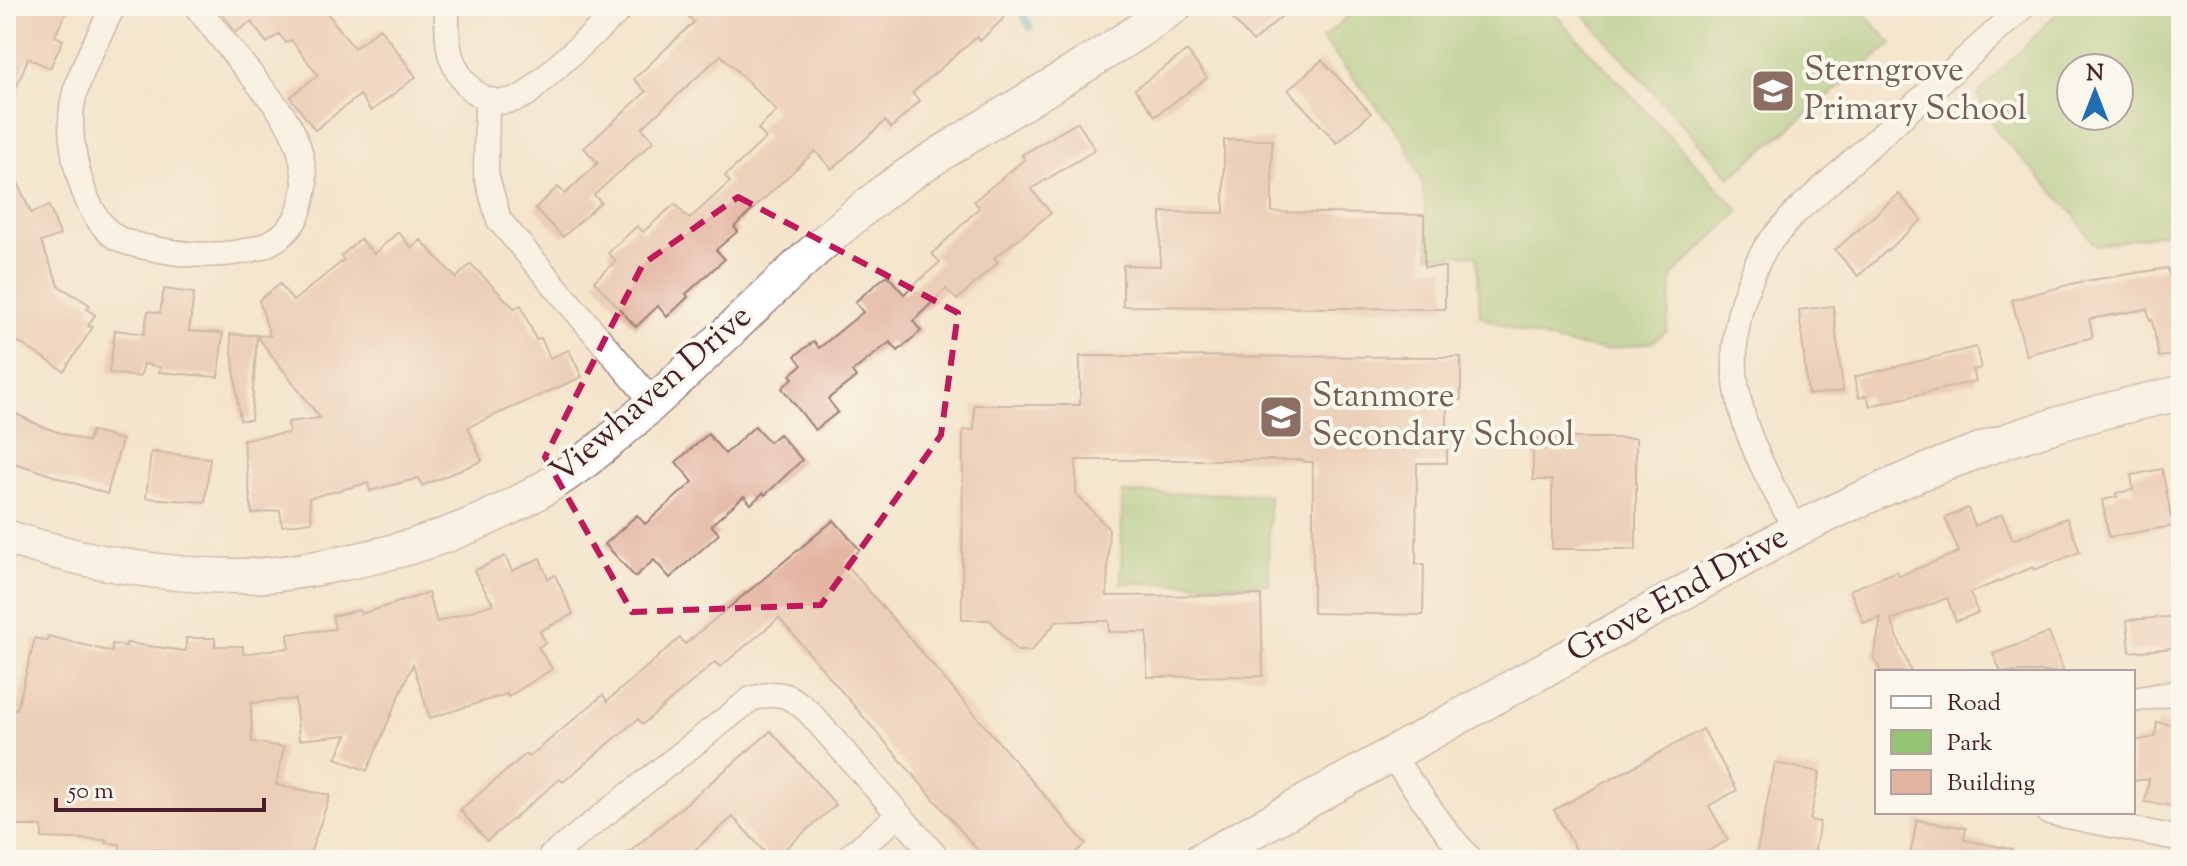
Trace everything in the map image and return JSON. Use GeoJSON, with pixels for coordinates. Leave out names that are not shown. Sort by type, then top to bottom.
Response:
{"type":"FeatureCollection","features":[{"type":"Feature","properties":{"kind":"street"},"geometry":{"type":"LineString","coordinates":[[113,6],[78,84],[72,106],[71,141],[91,206],[103,226],[129,243],[208,256],[252,250],[282,234],[297,217],[305,189],[302,161],[282,113],[196,6]]}},
{"type":"Feature","properties":{"kind":"street"},"geometry":{"type":"LineString","coordinates":[[446,6],[450,54],[471,89],[495,101],[512,102],[527,94],[624,6]]}},
{"type":"Feature","properties":{"kind":"street","name":"Viewhaven Drive"},"geometry":{"type":"LineString","coordinates":[[6,537],[103,564],[170,573],[236,577],[294,572],[381,557],[451,535],[515,506],[604,446],[795,267],[884,192],[929,160],[1132,36],[1175,6]]}},
{"type":"Feature","properties":{"kind":"street"},"geometry":{"type":"LineString","coordinates":[[1796,530],[1761,465],[1740,407],[1733,371],[1735,331],[1750,278],[1767,247],[1794,214],[2024,6]]}},
{"type":"Feature","properties":{"kind":"street"},"geometry":{"type":"LineString","coordinates":[[495,101],[486,174],[499,220],[653,402]]}},
{"type":"Feature","properties":{"kind":"street","name":"Grove End Drive"},"geometry":{"type":"LineString","coordinates":[[1201,860],[1848,504],[1959,456],[2110,407],[2181,393]]}},
{"type":"Feature","properties":{"kind":"street"},"geometry":{"type":"LineString","coordinates":[[550,857],[751,699],[775,692],[794,698],[809,712],[939,860]]}},
{"type":"Feature","properties":{"kind":"street"},"geometry":{"type":"LineString","coordinates":[[2135,700],[2181,692]]}},
{"type":"Feature","properties":{"kind":"street"},"geometry":{"type":"LineString","coordinates":[[1390,754],[1471,860]]}},
{"type":"Feature","properties":{"kind":"street"},"geometry":{"type":"LineString","coordinates":[[2058,814],[2181,839]]}},
{"type":"Feature","properties":{"kind":"street"},"geometry":{"type":"LineString","coordinates":[[845,860],[899,815]]}},
{"type":"Feature","properties":{"kind":"highlighted area"},"geometry":{"type":"Polygon","coordinates":[[[738,197],[958,313],[941,435],[821,605],[632,612],[545,457],[643,264],[738,197]]]}},
{"type":"Feature","properties":{"kind":"green space"},"geometry":{"type":"Polygon","coordinates":[[[1359,6],[1547,6],[1740,211],[1673,275],[1667,331],[1652,342],[1606,350],[1566,344],[1518,331],[1480,316],[1477,255],[1429,255],[1423,185],[1404,140],[1322,39],[1359,6]]]}},
{"type":"Feature","properties":{"kind":"green space","name":"Sterngrove Primary School"},"geometry":{"type":"Polygon","coordinates":[[[1576,6],[1857,6],[1892,44],[1730,177],[1576,6]]]}},
{"type":"Feature","properties":{"kind":"green space"},"geometry":{"type":"Polygon","coordinates":[[[2064,6],[2181,6],[2181,230],[2095,246],[2073,213],[1997,132],[1977,95],[2064,6]]]}},
{"type":"Feature","properties":{"kind":"green space"},"geometry":{"type":"Polygon","coordinates":[[[1122,493],[1269,494],[1269,584],[1121,583],[1122,493]]]}},
{"type":"Feature","properties":{"kind":"building"},"geometry":{"type":"Polygon","coordinates":[[[6,6],[69,6],[55,36],[63,40],[50,68],[28,58],[8,109],[6,109],[6,6]]]}},
{"type":"Feature","properties":{"kind":"building"},"geometry":{"type":"Polygon","coordinates":[[[216,6],[322,6],[354,48],[380,28],[416,77],[371,111],[360,95],[315,130],[290,97],[318,75],[291,40],[286,43],[279,34],[267,43],[251,22],[236,32],[216,6]]]}},
{"type":"Feature","properties":{"kind":"building"},"geometry":{"type":"Polygon","coordinates":[[[678,6],[993,6],[1004,18],[980,41],[977,37],[912,93],[920,101],[891,128],[885,121],[832,169],[815,151],[734,227],[738,231],[716,250],[725,259],[686,294],[688,297],[667,317],[658,306],[636,327],[594,281],[616,261],[608,253],[637,226],[643,232],[675,204],[689,219],[730,182],[725,176],[766,138],[758,129],[777,111],[721,55],[642,128],[654,141],[594,195],[601,202],[563,237],[535,208],[558,187],[565,194],[598,163],[584,148],[646,92],[634,79],[694,22],[678,6]]]}},
{"type":"Feature","properties":{"kind":"building"},"geometry":{"type":"Polygon","coordinates":[[[1243,6],[1293,6],[1253,42],[1231,17],[1243,6]]]}},
{"type":"Feature","properties":{"kind":"building"},"geometry":{"type":"Polygon","coordinates":[[[1187,51],[1207,78],[1155,116],[1135,89],[1187,51]]]}},
{"type":"Feature","properties":{"kind":"building"},"geometry":{"type":"Polygon","coordinates":[[[1322,60],[1371,113],[1337,143],[1288,90],[1322,60]]]}},
{"type":"Feature","properties":{"kind":"building"},"geometry":{"type":"Polygon","coordinates":[[[1078,122],[1095,150],[1031,189],[1051,213],[994,258],[998,262],[957,300],[946,289],[913,321],[921,331],[898,351],[890,342],[852,372],[856,377],[828,399],[838,412],[815,430],[782,388],[793,378],[790,375],[802,365],[795,356],[814,341],[819,348],[863,312],[855,302],[887,275],[904,294],[940,262],[932,254],[979,208],[974,201],[1025,159],[1022,155],[1078,122]]]}},
{"type":"Feature","properties":{"kind":"building"},"geometry":{"type":"Polygon","coordinates":[[[1224,140],[1272,140],[1272,212],[1424,215],[1424,267],[1445,267],[1445,309],[1123,306],[1123,265],[1160,266],[1161,212],[1224,213],[1224,140]]]}},
{"type":"Feature","properties":{"kind":"building"},"geometry":{"type":"Polygon","coordinates":[[[6,155],[31,213],[49,206],[60,235],[41,242],[59,286],[90,305],[87,309],[95,315],[88,326],[93,327],[64,371],[6,334],[6,155]]]}},
{"type":"Feature","properties":{"kind":"building"},"geometry":{"type":"Polygon","coordinates":[[[1899,194],[1922,220],[1858,276],[1835,250],[1899,194]]]}},
{"type":"Feature","properties":{"kind":"building"},"geometry":{"type":"Polygon","coordinates":[[[398,232],[412,248],[421,240],[456,278],[471,264],[514,308],[521,305],[536,340],[541,338],[550,358],[569,350],[582,377],[468,427],[482,461],[422,486],[419,478],[370,491],[368,483],[309,498],[312,522],[282,526],[280,510],[252,514],[243,439],[289,433],[288,422],[320,418],[257,336],[251,420],[240,420],[230,334],[270,336],[259,300],[280,284],[293,301],[344,260],[341,256],[360,239],[374,254],[398,232]]]}},
{"type":"Feature","properties":{"kind":"building"},"geometry":{"type":"Polygon","coordinates":[[[2168,268],[2169,276],[2181,273],[2181,354],[2159,357],[2147,309],[2089,319],[2093,337],[2026,355],[2012,300],[2079,282],[2168,268]]]}},
{"type":"Feature","properties":{"kind":"building"},"geometry":{"type":"Polygon","coordinates":[[[164,289],[194,293],[189,331],[223,333],[218,377],[159,372],[160,367],[144,364],[140,377],[109,373],[115,330],[144,334],[148,311],[160,313],[164,289]]]}},
{"type":"Feature","properties":{"kind":"building"},"geometry":{"type":"Polygon","coordinates":[[[1833,306],[1843,391],[1808,395],[1799,310],[1833,306]]]}},
{"type":"Feature","properties":{"kind":"building"},"geometry":{"type":"Polygon","coordinates":[[[1976,347],[1981,368],[1973,370],[1976,381],[1870,406],[1867,395],[1859,398],[1854,377],[1976,347]]]}},
{"type":"Feature","properties":{"kind":"building"},"geometry":{"type":"Polygon","coordinates":[[[1080,356],[1461,357],[1461,400],[1447,400],[1447,463],[1417,463],[1416,564],[1424,564],[1423,615],[1313,613],[1313,462],[1076,460],[1076,494],[1109,529],[1107,596],[1261,595],[1263,676],[1147,677],[1147,632],[1109,632],[1109,621],[1057,621],[1031,651],[1017,651],[990,620],[962,620],[963,430],[974,430],[974,405],[1080,405],[1080,356]]]}},
{"type":"Feature","properties":{"kind":"building"},"geometry":{"type":"Polygon","coordinates":[[[6,409],[43,427],[88,442],[91,431],[122,440],[107,494],[6,460],[6,409]]]}},
{"type":"Feature","properties":{"kind":"building"},"geometry":{"type":"Polygon","coordinates":[[[755,426],[769,442],[779,434],[802,460],[765,495],[763,493],[751,504],[744,496],[711,525],[719,534],[670,578],[654,560],[635,577],[605,544],[637,515],[645,524],[693,482],[676,462],[708,434],[725,454],[755,426]]]}},
{"type":"Feature","properties":{"kind":"building"},"geometry":{"type":"Polygon","coordinates":[[[1533,438],[1636,438],[1636,549],[1552,549],[1552,480],[1533,480],[1533,438]]]}},
{"type":"Feature","properties":{"kind":"building"},"geometry":{"type":"Polygon","coordinates":[[[151,452],[210,458],[205,502],[146,498],[151,452]]]}},
{"type":"Feature","properties":{"kind":"building"},"geometry":{"type":"Polygon","coordinates":[[[2162,469],[2173,526],[2109,537],[2102,500],[2133,490],[2131,475],[2162,469]]]}},
{"type":"Feature","properties":{"kind":"building"},"geometry":{"type":"Polygon","coordinates":[[[1968,508],[1975,526],[2002,514],[2013,540],[2067,518],[2080,552],[1970,593],[1978,613],[1956,621],[1947,598],[1891,620],[1910,670],[1880,670],[1874,657],[1881,617],[1864,623],[1850,590],[1897,571],[1899,576],[1959,552],[1945,518],[1968,508]]]}},
{"type":"Feature","properties":{"kind":"building"},"geometry":{"type":"Polygon","coordinates":[[[834,520],[860,550],[845,563],[1086,844],[1067,860],[986,860],[779,618],[720,667],[715,662],[643,724],[638,719],[487,841],[460,810],[603,695],[607,701],[680,638],[685,644],[834,520]]]}},
{"type":"Feature","properties":{"kind":"building"},"geometry":{"type":"Polygon","coordinates":[[[505,556],[512,571],[540,558],[548,579],[555,575],[573,614],[540,631],[545,643],[538,647],[552,669],[508,697],[507,694],[430,718],[413,664],[367,771],[336,758],[347,735],[299,740],[295,699],[251,703],[252,742],[284,747],[276,785],[330,795],[308,860],[195,860],[196,854],[151,849],[150,860],[119,860],[120,844],[106,843],[107,840],[42,838],[42,826],[12,826],[13,771],[6,771],[6,707],[17,709],[35,638],[47,641],[48,636],[112,652],[112,644],[126,646],[126,643],[186,651],[186,638],[215,638],[215,646],[243,646],[243,654],[289,648],[288,634],[335,629],[332,616],[360,610],[361,614],[428,593],[437,622],[493,604],[474,571],[505,556]]]}},
{"type":"Feature","properties":{"kind":"building"},"geometry":{"type":"Polygon","coordinates":[[[2181,616],[2181,640],[2172,641],[2173,648],[2130,652],[2127,620],[2181,616]]]}},
{"type":"Feature","properties":{"kind":"building"},"geometry":{"type":"Polygon","coordinates":[[[2049,633],[2063,670],[2000,670],[1993,654],[2049,633]]]}},
{"type":"Feature","properties":{"kind":"building"},"geometry":{"type":"Polygon","coordinates":[[[2157,722],[2181,726],[2181,807],[2145,802],[2149,779],[2135,781],[2135,741],[2155,737],[2157,722]]]}},
{"type":"Feature","properties":{"kind":"building"},"geometry":{"type":"Polygon","coordinates":[[[1703,729],[1737,790],[1709,806],[1728,840],[1692,860],[1631,860],[1626,851],[1611,860],[1582,860],[1554,810],[1703,729]]]}},
{"type":"Feature","properties":{"kind":"building"},"geometry":{"type":"Polygon","coordinates":[[[771,731],[836,805],[772,860],[733,817],[683,860],[620,860],[771,731]]]}},
{"type":"Feature","properties":{"kind":"building"},"geometry":{"type":"Polygon","coordinates":[[[1775,763],[1820,772],[1810,820],[1820,822],[1813,860],[1755,860],[1775,763]]]}},
{"type":"Feature","properties":{"kind":"building"},"geometry":{"type":"Polygon","coordinates":[[[1917,820],[1966,828],[1964,840],[2012,849],[2011,860],[1909,860],[1917,820]]]}},
{"type":"Feature","properties":{"kind":"waterway"},"geometry":{"type":"LineString","coordinates":[[1019,6],[1030,27]]}},
{"type":"Feature","properties":{"kind":"place","name":"Sterngrove Primary School"},"geometry":{"type":"Point","coordinates":[1773,91]}},
{"type":"Feature","properties":{"kind":"place","name":"Stanmore Secondary School"},"geometry":{"type":"Point","coordinates":[1281,417]}}]}
